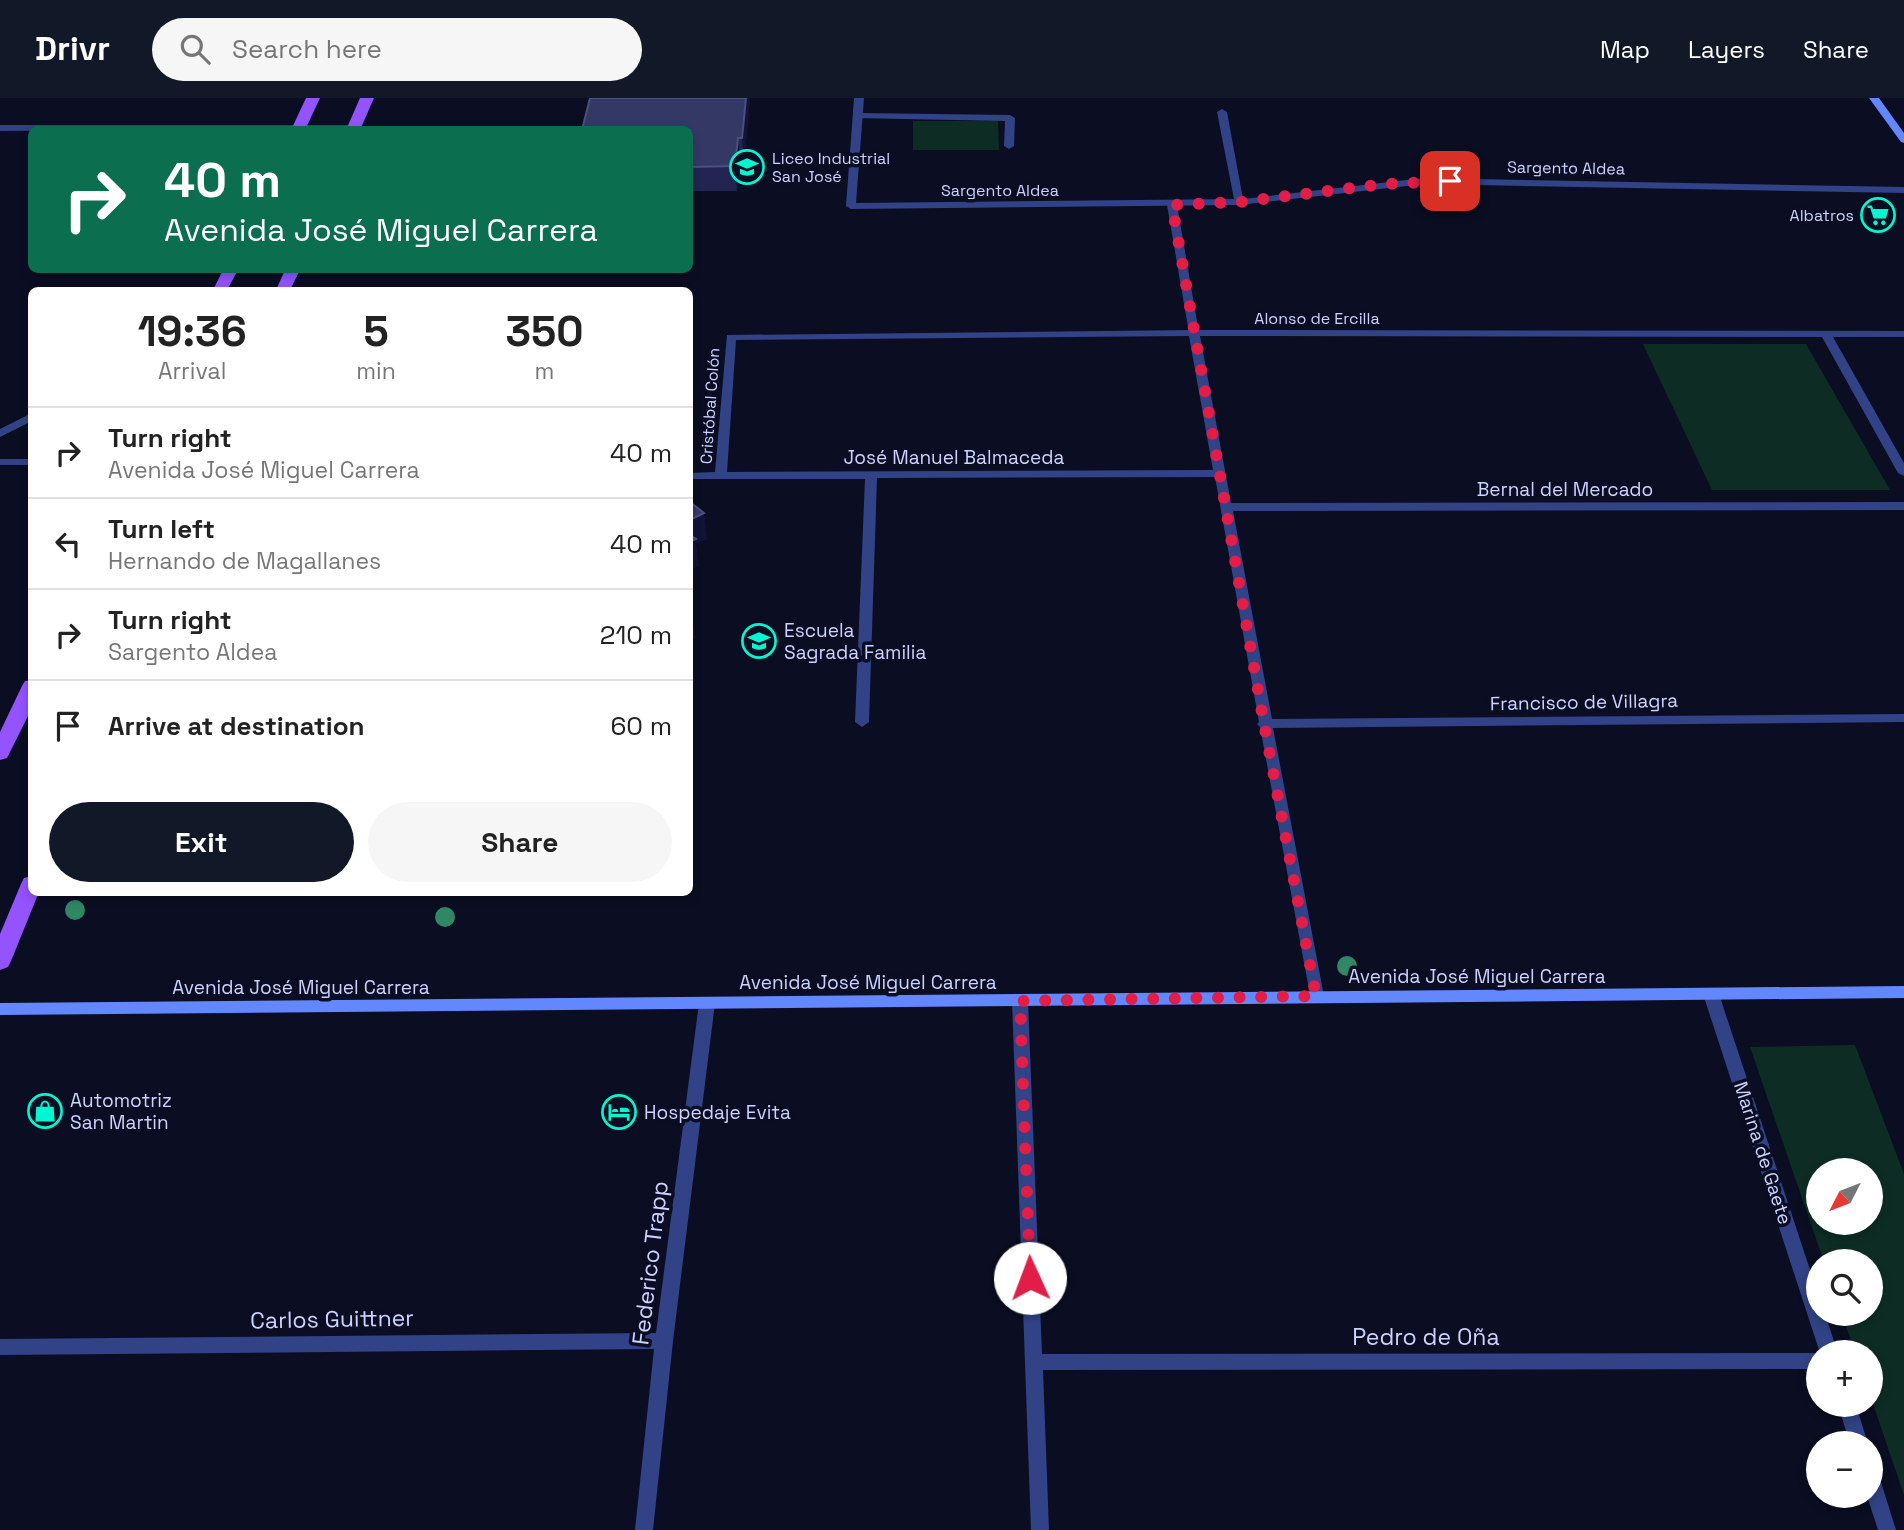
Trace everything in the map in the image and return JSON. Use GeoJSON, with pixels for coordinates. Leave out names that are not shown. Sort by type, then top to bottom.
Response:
{"type":"FeatureCollection","features":[{"type":"Feature","properties":{"kind":"main road"},"geometry":{"type":"LineString","coordinates":[[300,126],[313,98]]}},
{"type":"Feature","properties":{"kind":"main road"},"geometry":{"type":"LineString","coordinates":[[354,126],[366,98]]}},
{"type":"Feature","properties":{"kind":"main road"},"geometry":{"type":"LineString","coordinates":[[1874,98],[1902,135]]}},
{"type":"Feature","properties":{"kind":"main road"},"geometry":{"type":"LineString","coordinates":[[0,753],[28,694]]}},
{"type":"Feature","properties":{"kind":"main road"},"geometry":{"type":"LineString","coordinates":[[0,961],[28,894]]}},
{"type":"Feature","properties":{"kind":"main road","name":"Avenida José Miguel Carrera"},"geometry":{"type":"LineString","coordinates":[[0,1009],[1904,992]]}},
{"type":"Feature","properties":{"kind":"street"},"geometry":{"type":"LineString","coordinates":[[859,98],[858,116],[1010,118],[1009,146]]}},
{"type":"Feature","properties":{"kind":"street"},"geometry":{"type":"LineString","coordinates":[[1222,112],[1239,202]]}},
{"type":"Feature","properties":{"kind":"street","name":"Sargento Aldea"},"geometry":{"type":"LineString","coordinates":[[858,116],[850,206],[1172,205],[1239,202],[1424,181],[1904,190]]}},
{"type":"Feature","properties":{"kind":"street"},"geometry":{"type":"LineString","coordinates":[[0,128],[28,128]]}},
{"type":"Feature","properties":{"kind":"street"},"geometry":{"type":"LineString","coordinates":[[1172,205],[1264,724],[1316,996]]}},
{"type":"Feature","properties":{"kind":"street"},"geometry":{"type":"LineString","coordinates":[[1825,333],[1904,473]]}},
{"type":"Feature","properties":{"kind":"street","name":"Alonso de Ercilla"},"geometry":{"type":"LineString","coordinates":[[731,337],[1904,334]]}},
{"type":"Feature","properties":{"kind":"street","name":"Cristóbal Colón"},"geometry":{"type":"LineString","coordinates":[[721,476],[731,337]]}},
{"type":"Feature","properties":{"kind":"street"},"geometry":{"type":"LineString","coordinates":[[0,434],[28,418]]}},
{"type":"Feature","properties":{"kind":"street"},"geometry":{"type":"LineString","coordinates":[[0,462],[28,462]]}},
{"type":"Feature","properties":{"kind":"street","name":"José Manuel Balmaceda"},"geometry":{"type":"LineString","coordinates":[[693,476],[1220,473]]}},
{"type":"Feature","properties":{"kind":"street"},"geometry":{"type":"LineString","coordinates":[[862,722],[871,475]]}},
{"type":"Feature","properties":{"kind":"street","name":"Bernal del Mercado"},"geometry":{"type":"LineString","coordinates":[[1225,506],[1904,506]]}},
{"type":"Feature","properties":{"kind":"street","name":"Francisco de Villagra"},"geometry":{"type":"LineString","coordinates":[[1264,724],[1904,718]]}},
{"type":"Feature","properties":{"kind":"street","name":"Marina de Gaete"},"geometry":{"type":"LineString","coordinates":[[1711,994],[1825,1340]]}},
{"type":"Feature","properties":{"kind":"street"},"geometry":{"type":"LineString","coordinates":[[1020,1001],[1040,1530]]}},
{"type":"Feature","properties":{"kind":"street","name":"Federico Trapp"},"geometry":{"type":"LineString","coordinates":[[644,1530],[664,1341],[707,1003]]}},
{"type":"Feature","properties":{"kind":"street","name":"Carlos Guittner"},"geometry":{"type":"LineString","coordinates":[[0,1347],[664,1341]]}},
{"type":"Feature","properties":{"kind":"street","name":"Pedro de Oña"},"geometry":{"type":"LineString","coordinates":[[1033,1362],[1806,1361]]}},
{"type":"Feature","properties":{"kind":"street"},"geometry":{"type":"LineString","coordinates":[[1880,1508],[1887,1530]]}},
{"type":"Feature","properties":{"kind":"green space"},"geometry":{"type":"Polygon","coordinates":[[[913,121],[998,121],[999,150],[913,150],[913,121]]]}},
{"type":"Feature","properties":{"kind":"green space"},"geometry":{"type":"Polygon","coordinates":[[[1643,344],[1806,344],[1890,490],[1712,490],[1643,344]]]}},
{"type":"Feature","properties":{"kind":"green space"},"geometry":{"type":"Polygon","coordinates":[[[1855,1045],[1904,1174],[1904,1495],[1877,1417],[1883,1417],[1883,1340],[1851,1340],[1846,1326],[1883,1326],[1883,1249],[1820,1249],[1815,1236],[1883,1236],[1883,1158],[1806,1158],[1806,1210],[1750,1047],[1855,1045]]]}},
{"type":"Feature","properties":{"kind":"building"},"geometry":{"type":"Polygon","coordinates":[[[590,98],[746,98],[742,138],[738,138],[735,166],[693,167],[693,126],[583,126],[590,98]]]}},
{"type":"Feature","properties":{"kind":"building"},"geometry":{"type":"Polygon","coordinates":[[[693,504],[704,513],[693,518],[693,504]]]}},
{"type":"Feature","properties":{"kind":"place","name":"Liceo Industrial San José"},"geometry":{"type":"Point","coordinates":[747,167]}},
{"type":"Feature","properties":{"kind":"place","name":"Albatros"},"geometry":{"type":"Point","coordinates":[1878,215]}},
{"type":"Feature","properties":{"kind":"place","name":"Escuela Sagrada Familia"},"geometry":{"type":"Point","coordinates":[759,641]}},
{"type":"Feature","properties":{"kind":"place","name":"Automotriz San Martin"},"geometry":{"type":"Point","coordinates":[45,1111]}},
{"type":"Feature","properties":{"kind":"place","name":"Hospedaje Evita"},"geometry":{"type":"Point","coordinates":[619,1112]}},
{"type":"Feature","properties":{"kind":"route"},"geometry":{"type":"LineString","coordinates":[[1030,1278],[1020,1001],[1316,996],[1264,724],[1172,205],[1239,202],[1384,184],[1450,181]]}}]}
